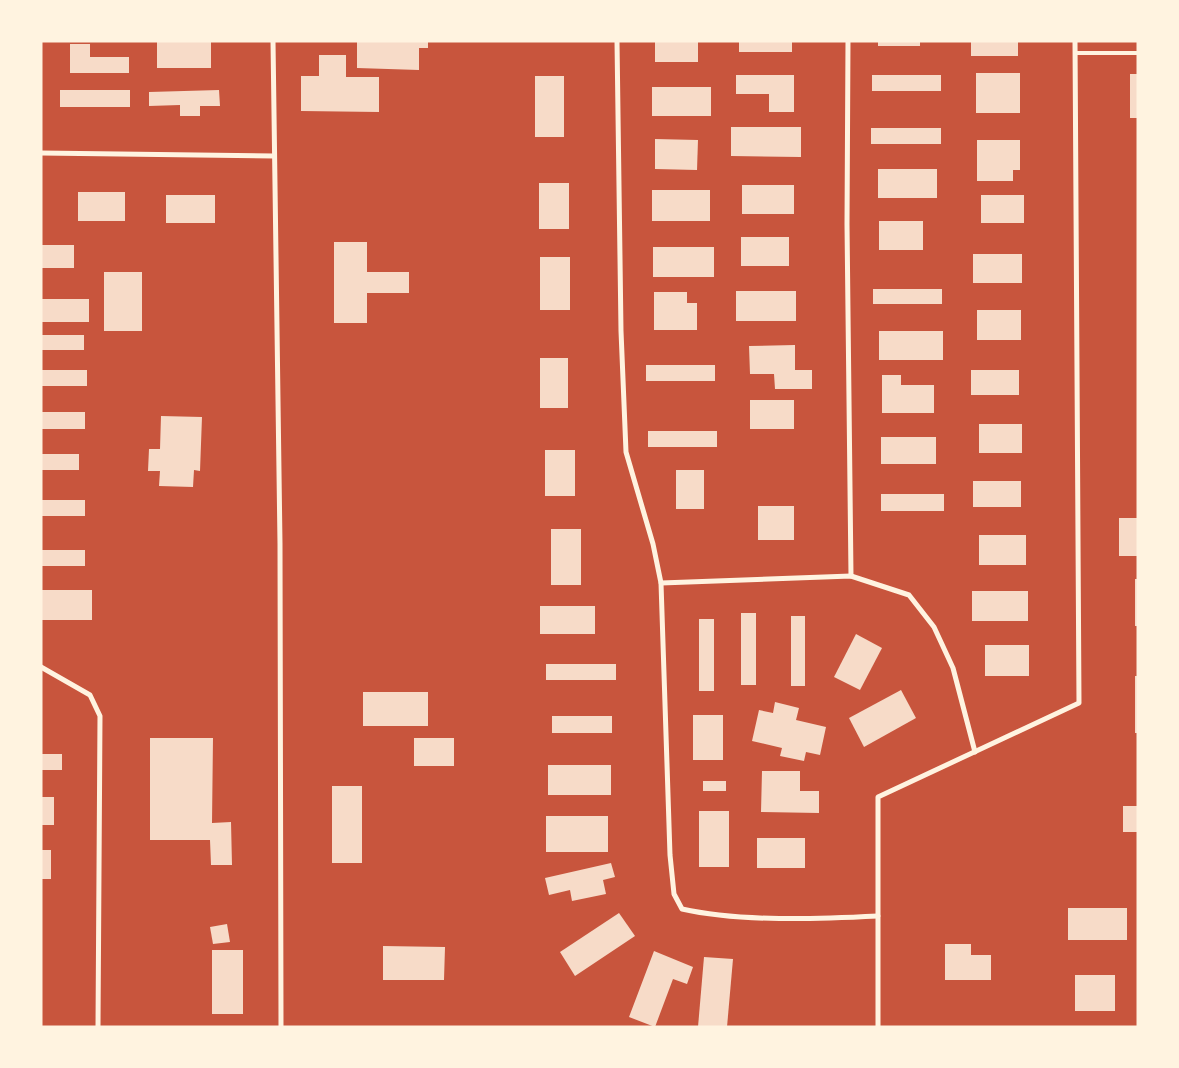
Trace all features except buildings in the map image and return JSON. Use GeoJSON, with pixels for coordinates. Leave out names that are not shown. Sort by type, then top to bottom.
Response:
{"type":"FeatureCollection","features":[{"type":"Feature","properties":{"kind":"street"},"geometry":{"type":"LineString","coordinates":[[273,41],[280,544],[281,1027]]}},
{"type":"Feature","properties":{"kind":"street"},"geometry":{"type":"LineString","coordinates":[[617,41],[621,331],[626,452],[653,544],[661,583],[670,855],[674,894],[682,909],[710,915],[828,918],[878,916]]}},
{"type":"Feature","properties":{"kind":"street"},"geometry":{"type":"LineString","coordinates":[[848,41],[847,224],[851,576]]}},
{"type":"Feature","properties":{"kind":"street"},"geometry":{"type":"LineString","coordinates":[[878,1027],[878,797],[1079,703],[1075,41]]}},
{"type":"Feature","properties":{"kind":"street"},"geometry":{"type":"LineString","coordinates":[[41,153],[274,156]]}},
{"type":"Feature","properties":{"kind":"street"},"geometry":{"type":"LineString","coordinates":[[661,583],[851,576],[909,595],[934,627],[953,668],[975,752]]}},
{"type":"Feature","properties":{"kind":"street"},"geometry":{"type":"LineString","coordinates":[[41,667],[90,695],[100,716],[98,1027]]}},
{"type":"Feature","properties":{"kind":"lane"},"geometry":{"type":"LineString","coordinates":[[1075,53],[1138,53]]}}]}
